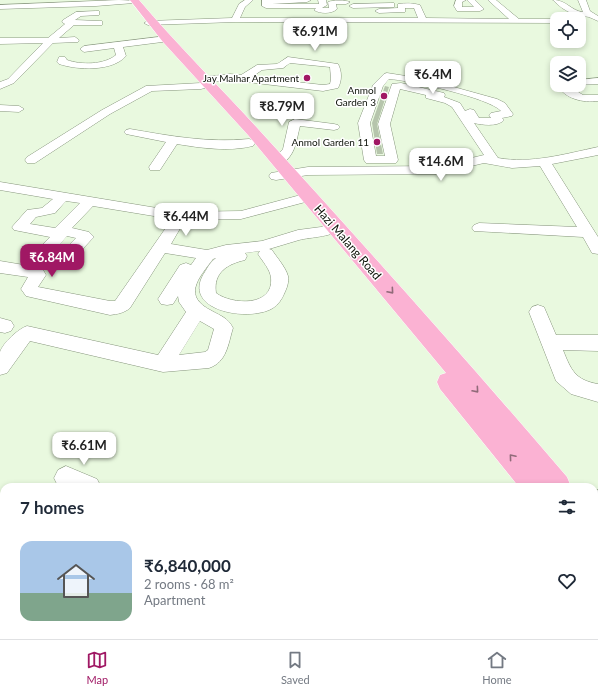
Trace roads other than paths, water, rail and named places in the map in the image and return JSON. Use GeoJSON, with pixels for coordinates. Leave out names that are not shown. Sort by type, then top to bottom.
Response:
{"type":"FeatureCollection","features":[{"type":"Feature","properties":{"kind":"main road","name":"Hazi Malang Road"},"geometry":{"type":"LineString","coordinates":[[144,16],[281,170],[329,232],[409,322],[512,431],[554,483]]}},
{"type":"Feature","properties":{"kind":"main road","name":"Hazi Malang Road"},"geometry":{"type":"LineString","coordinates":[[204,83],[249,143],[281,170]]}},
{"type":"Feature","properties":{"kind":"main road","name":"Hazi Malang Road"},"geometry":{"type":"LineString","coordinates":[[409,322],[534,483]]}},
{"type":"Feature","properties":{"kind":"street"},"geometry":{"type":"LineString","coordinates":[[235,20],[242,6],[249,0]]}},
{"type":"Feature","properties":{"kind":"street"},"geometry":{"type":"LineString","coordinates":[[306,5],[322,6],[322,0]]}},
{"type":"Feature","properties":{"kind":"street"},"geometry":{"type":"LineString","coordinates":[[333,0],[388,5],[406,0]]}},
{"type":"Feature","properties":{"kind":"street"},"geometry":{"type":"LineString","coordinates":[[378,0],[406,0]]}},
{"type":"Feature","properties":{"kind":"street"},"geometry":{"type":"LineString","coordinates":[[462,0],[458,6],[460,9],[480,9],[471,0]]}},
{"type":"Feature","properties":{"kind":"street"},"geometry":{"type":"LineString","coordinates":[[478,0],[487,7]]}},
{"type":"Feature","properties":{"kind":"street"},"geometry":{"type":"LineString","coordinates":[[492,0],[515,19]]}},
{"type":"Feature","properties":{"kind":"street"},"geometry":{"type":"LineString","coordinates":[[557,0],[571,12]]}},
{"type":"Feature","properties":{"kind":"street"},"geometry":{"type":"LineString","coordinates":[[582,0],[587,12],[596,20]]}},
{"type":"Feature","properties":{"kind":"street"},"geometry":{"type":"LineString","coordinates":[[306,5],[331,10],[333,8],[332,2],[351,2]]}},
{"type":"Feature","properties":{"kind":"street"},"geometry":{"type":"LineString","coordinates":[[351,2],[356,22]]}},
{"type":"Feature","properties":{"kind":"street"},"geometry":{"type":"LineString","coordinates":[[0,7],[69,5],[187,22],[550,22]]}},
{"type":"Feature","properties":{"kind":"street"},"geometry":{"type":"LineString","coordinates":[[63,12],[69,5]]}},
{"type":"Feature","properties":{"kind":"street"},"geometry":{"type":"LineString","coordinates":[[296,20],[306,5]]}},
{"type":"Feature","properties":{"kind":"street"},"geometry":{"type":"LineString","coordinates":[[380,21],[379,10],[398,10],[401,6],[416,6],[423,21]]}},
{"type":"Feature","properties":{"kind":"street"},"geometry":{"type":"LineString","coordinates":[[99,23],[66,22],[79,14],[103,14]]}},
{"type":"Feature","properties":{"kind":"street"},"geometry":{"type":"LineString","coordinates":[[144,16],[235,20],[356,22],[499,18],[550,22]]}},
{"type":"Feature","properties":{"kind":"street"},"geometry":{"type":"LineString","coordinates":[[139,53],[136,43],[144,16]]}},
{"type":"Feature","properties":{"kind":"street"},"geometry":{"type":"LineString","coordinates":[[586,17],[596,20]]}},
{"type":"Feature","properties":{"kind":"street"},"geometry":{"type":"LineString","coordinates":[[586,21],[596,20]]}},
{"type":"Feature","properties":{"kind":"street"},"geometry":{"type":"LineString","coordinates":[[0,86],[11,81],[51,40],[71,23]]}},
{"type":"Feature","properties":{"kind":"street"},"geometry":{"type":"LineString","coordinates":[[2,43],[75,40]]}},
{"type":"Feature","properties":{"kind":"street"},"geometry":{"type":"LineString","coordinates":[[84,49],[136,43]]}},
{"type":"Feature","properties":{"kind":"street"},"geometry":{"type":"LineString","coordinates":[[62,59],[62,62],[72,65],[110,63],[121,56],[118,45]]}},
{"type":"Feature","properties":{"kind":"street"},"geometry":{"type":"LineString","coordinates":[[31,160],[106,112],[150,88],[204,83],[230,77],[323,88],[334,86],[336,79],[335,66],[331,64],[288,60],[280,66],[260,67],[242,78]]}},
{"type":"Feature","properties":{"kind":"street"},"geometry":{"type":"LineString","coordinates":[[400,91],[390,124],[394,150],[392,161],[370,159],[364,123],[381,82],[390,75],[449,89],[495,102],[500,104],[508,114],[495,115],[498,120],[497,121],[475,120],[465,108],[444,96],[449,89]]}},
{"type":"Feature","properties":{"kind":"street"},"geometry":{"type":"LineString","coordinates":[[586,82],[598,81]]}},
{"type":"Feature","properties":{"kind":"street"},"geometry":{"type":"LineString","coordinates":[[282,82],[289,93],[296,96]]}},
{"type":"Feature","properties":{"kind":"street"},"geometry":{"type":"LineString","coordinates":[[381,82],[400,91],[433,94],[465,108],[493,160]]}},
{"type":"Feature","properties":{"kind":"street"},"geometry":{"type":"LineString","coordinates":[[569,92],[577,98],[598,98]]}},
{"type":"Feature","properties":{"kind":"street"},"geometry":{"type":"LineString","coordinates":[[0,108],[19,109]]}},
{"type":"Feature","properties":{"kind":"street"},"geometry":{"type":"LineString","coordinates":[[334,127],[317,120],[295,122],[290,147],[284,158],[281,170],[438,170],[476,160],[493,160],[512,164],[544,162],[598,152]]}},
{"type":"Feature","properties":{"kind":"street"},"geometry":{"type":"LineString","coordinates":[[130,132],[173,141],[231,145],[249,143]]}},
{"type":"Feature","properties":{"kind":"street"},"geometry":{"type":"LineString","coordinates":[[155,167],[173,141]]}},
{"type":"Feature","properties":{"kind":"street"},"geometry":{"type":"LineString","coordinates":[[394,150],[406,171]]}},
{"type":"Feature","properties":{"kind":"street"},"geometry":{"type":"LineString","coordinates":[[544,162],[589,226],[598,249]]}},
{"type":"Feature","properties":{"kind":"street"},"geometry":{"type":"LineString","coordinates":[[0,186],[181,216],[241,214],[302,199]]}},
{"type":"Feature","properties":{"kind":"street"},"geometry":{"type":"LineString","coordinates":[[63,196],[48,212],[32,213],[19,227],[60,232],[90,201]]}},
{"type":"Feature","properties":{"kind":"street"},"geometry":{"type":"LineString","coordinates":[[0,267],[36,272],[38,275],[37,278],[29,289],[32,292],[110,308],[118,307],[124,303],[181,216]]}},
{"type":"Feature","properties":{"kind":"street"},"geometry":{"type":"LineString","coordinates":[[479,228],[589,226]]}},
{"type":"Feature","properties":{"kind":"street"},"geometry":{"type":"LineString","coordinates":[[161,247],[201,254],[263,246],[298,235],[329,232]]}},
{"type":"Feature","properties":{"kind":"street"},"geometry":{"type":"LineString","coordinates":[[300,248],[329,232]]}},
{"type":"Feature","properties":{"kind":"street"},"geometry":{"type":"LineString","coordinates":[[266,254],[305,242],[329,232]]}},
{"type":"Feature","properties":{"kind":"street"},"geometry":{"type":"LineString","coordinates":[[167,299],[201,254]]}},
{"type":"Feature","properties":{"kind":"street"},"geometry":{"type":"LineString","coordinates":[[0,367],[21,338],[27,333],[163,364],[209,360],[216,354],[224,328],[219,322],[196,312],[188,302],[186,289],[201,254]]}},
{"type":"Feature","properties":{"kind":"street"},"geometry":{"type":"LineString","coordinates":[[163,364],[196,312]]}},
{"type":"Feature","properties":{"kind":"street"},"geometry":{"type":"LineString","coordinates":[[538,312],[563,375],[568,382],[591,392],[598,393]]}},
{"type":"Feature","properties":{"kind":"street"},"geometry":{"type":"LineString","coordinates":[[550,342],[598,343]]}},
{"type":"Feature","properties":{"kind":"street"},"geometry":{"type":"LineString","coordinates":[[66,478],[79,483]]}},
{"type":"Feature","properties":{"kind":"place","name":"Jay Malhar Apartment"},"geometry":{"type":"Point","coordinates":[307,78]}},
{"type":"Feature","properties":{"kind":"place","name":"Anmol Garden 3"},"geometry":{"type":"Point","coordinates":[384,96]}},
{"type":"Feature","properties":{"kind":"place","name":"Anmol Garden 11"},"geometry":{"type":"Point","coordinates":[377,142]}}]}
